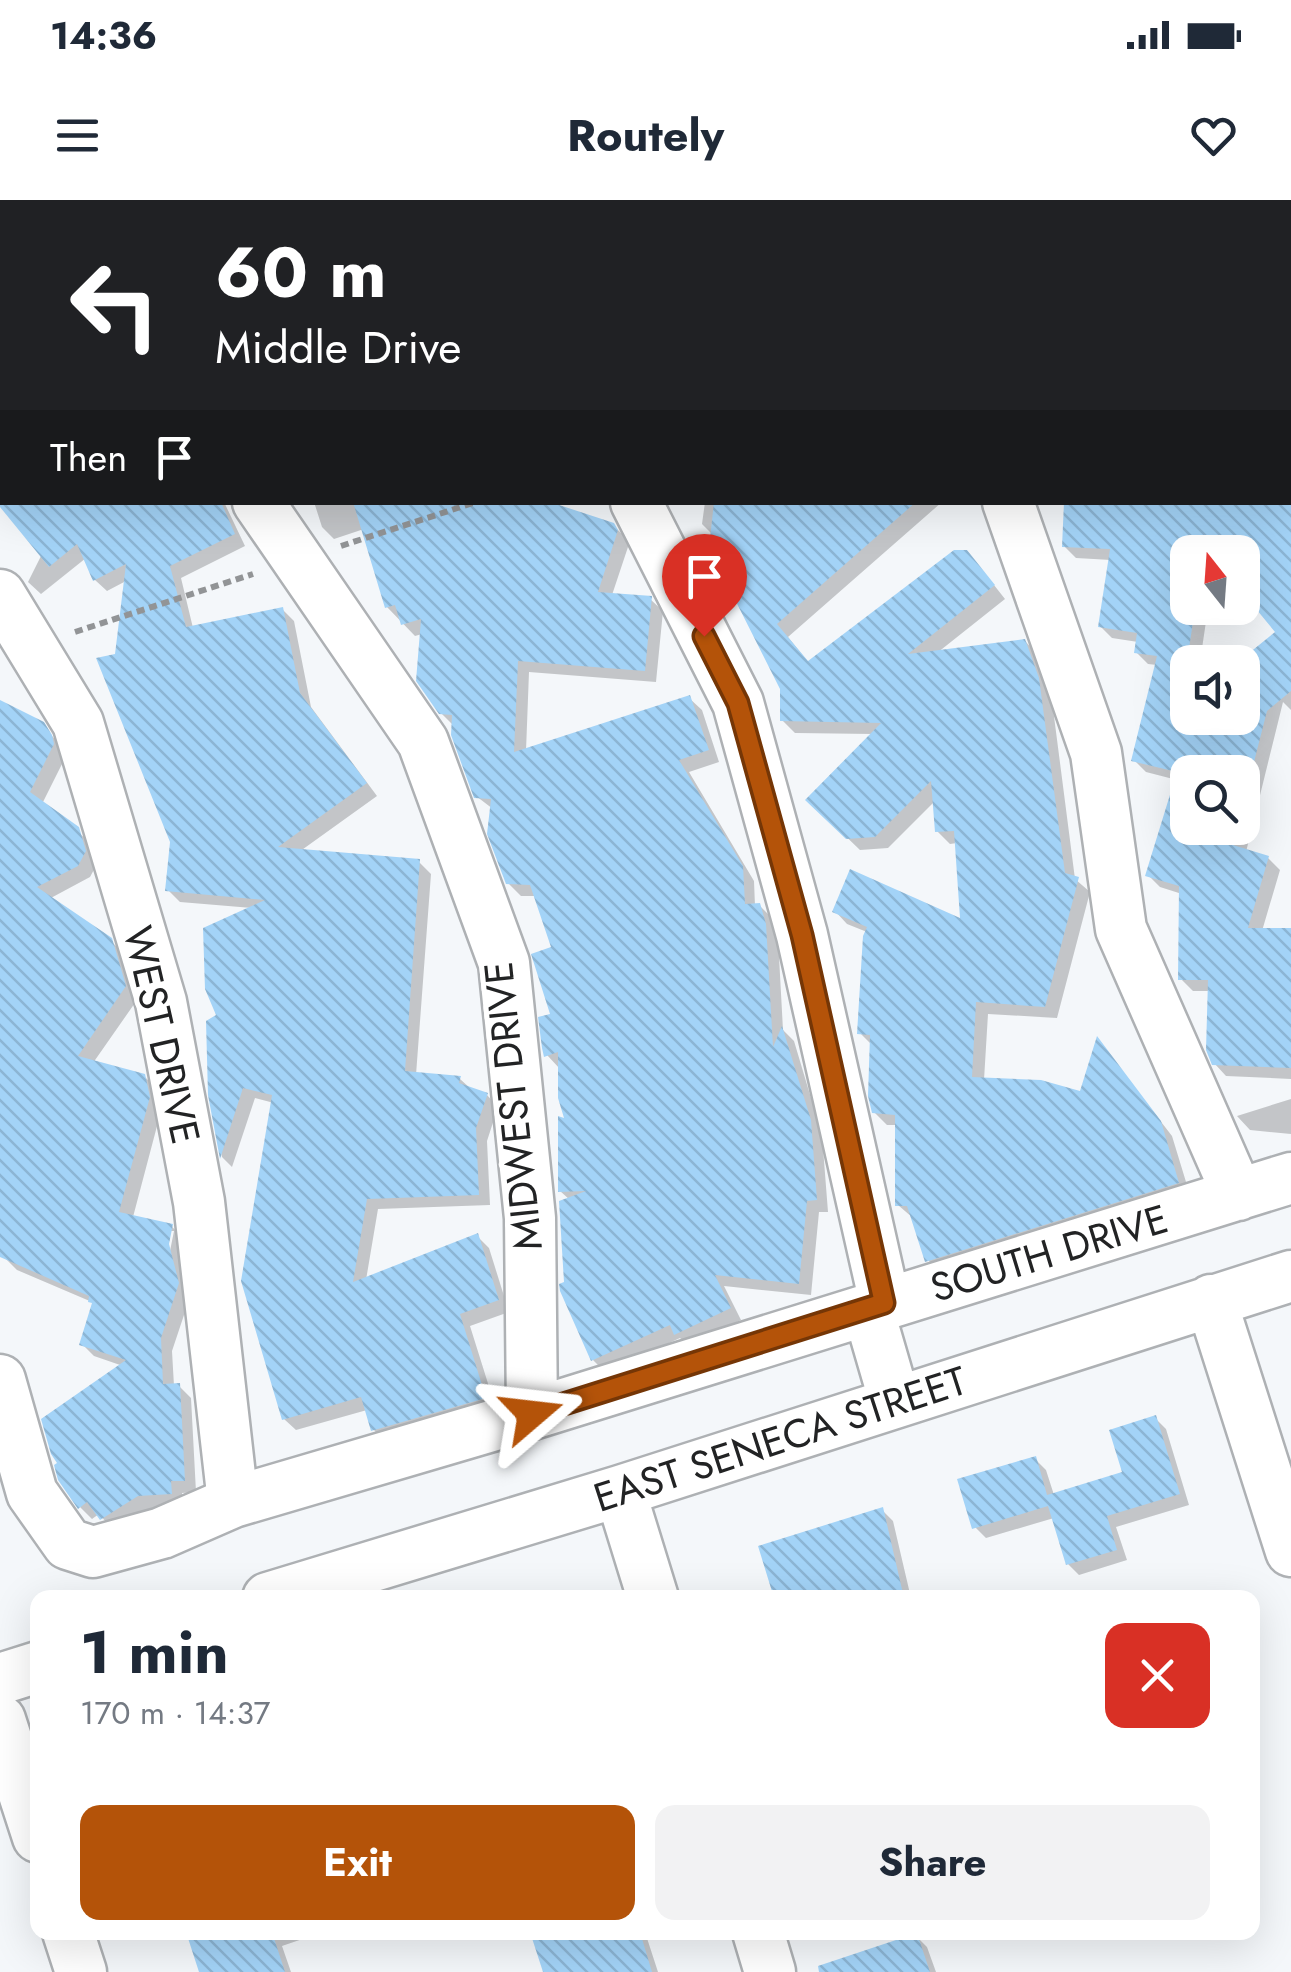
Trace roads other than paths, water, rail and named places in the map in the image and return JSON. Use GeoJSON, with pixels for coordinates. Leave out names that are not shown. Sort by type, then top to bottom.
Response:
{"type":"FeatureCollection","features":[{"type":"Feature","properties":{"kind":"street","name":"MIDWEST DRIVE"},"geometry":{"type":"LineString","coordinates":[[260,505],[423,742],[504,963],[530,1218],[532,1414]]}},
{"type":"Feature","properties":{"kind":"street"},"geometry":{"type":"LineString","coordinates":[[638,505],[738,703],[802,935],[895,1402]]}},
{"type":"Feature","properties":{"kind":"street"},"geometry":{"type":"LineString","coordinates":[[1009,505],[1096,754],[1122,929],[1238,1195]]}},
{"type":"Feature","properties":{"kind":"street","name":"WEST DRIVE"},"geometry":{"type":"LineString","coordinates":[[0,595],[15,651],[78,724],[161,1002],[199,1202],[233,1502]]}},
{"type":"Feature","properties":{"kind":"street","name":"SOUTH DRIVE"},"geometry":{"type":"LineString","coordinates":[[0,1380],[32,1493],[68,1544],[93,1552],[162,1534],[233,1502],[532,1414],[1291,1178]]}},
{"type":"Feature","properties":{"kind":"street","name":"EAST SENECA STREET"},"geometry":{"type":"LineString","coordinates":[[294,1590],[620,1491],[1291,1276]]}},
{"type":"Feature","properties":{"kind":"street"},"geometry":{"type":"LineString","coordinates":[[1211,1300],[1291,1552]]}},
{"type":"Feature","properties":{"kind":"street"},"geometry":{"type":"LineString","coordinates":[[620,1491],[651,1590]]}},
{"type":"Feature","properties":{"kind":"street"},"geometry":{"type":"LineString","coordinates":[[0,1679],[30,1670]]}},
{"type":"Feature","properties":{"kind":"street"},"geometry":{"type":"LineString","coordinates":[[3,1740],[30,1815]]}},
{"type":"Feature","properties":{"kind":"street"},"geometry":{"type":"LineString","coordinates":[[70,1940],[80,1972]]}},
{"type":"Feature","properties":{"kind":"street"},"geometry":{"type":"LineString","coordinates":[[760,1940],[770,1972]]}}]}
